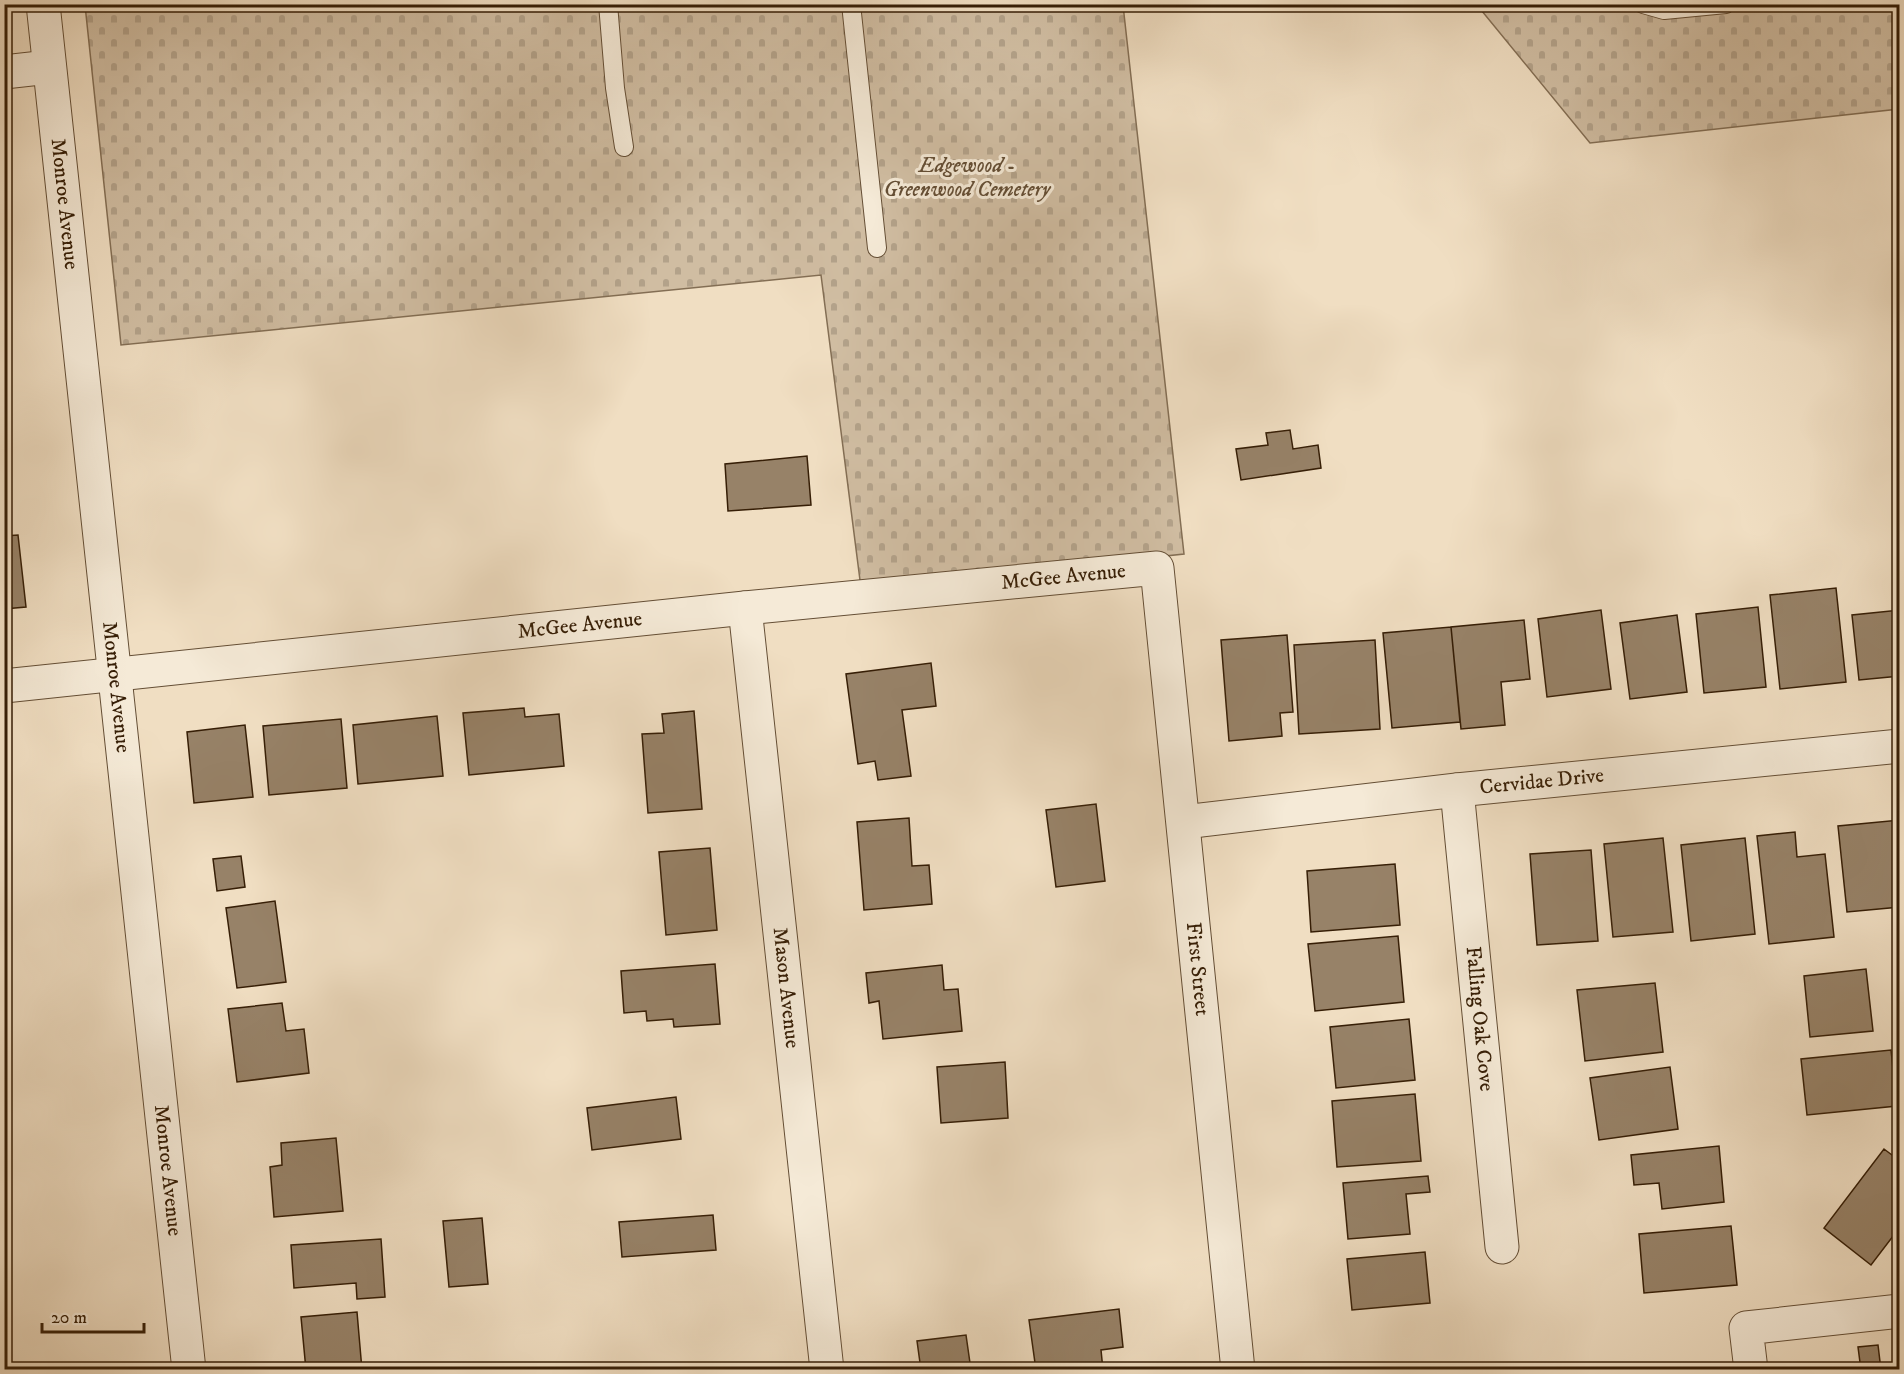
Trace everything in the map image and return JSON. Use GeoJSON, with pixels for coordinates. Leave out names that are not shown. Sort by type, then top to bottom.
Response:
{"type":"FeatureCollection","features":[{"type":"Feature","properties":{"kind":"street","name":"Monroe Avenue"},"geometry":{"type":"LineString","coordinates":[[43,4],[189,1370]]}},
{"type":"Feature","properties":{"kind":"street"},"geometry":{"type":"LineString","coordinates":[[4,72],[49,67]]}},
{"type":"Feature","properties":{"kind":"street","name":"McGee Avenue"},"geometry":{"type":"LineString","coordinates":[[4,686],[745,608],[1157,568]]}},
{"type":"Feature","properties":{"kind":"street","name":"First Street"},"geometry":{"type":"LineString","coordinates":[[1157,568],[1238,1370]]}},
{"type":"Feature","properties":{"kind":"street","name":"Mason Avenue"},"geometry":{"type":"LineString","coordinates":[[745,608],[827,1370]]}},
{"type":"Feature","properties":{"kind":"street","name":"Cervidae Drive"},"geometry":{"type":"LineString","coordinates":[[1184,822],[1457,790],[1899,746]]}},
{"type":"Feature","properties":{"kind":"street","name":"Falling Oak Cove"},"geometry":{"type":"LineString","coordinates":[[1457,790],[1502,1247]]}},
{"type":"Feature","properties":{"kind":"street"},"geometry":{"type":"LineString","coordinates":[[1751,1370],[1746,1328],[1899,1311]]}},
{"type":"Feature","properties":{"kind":"lane"},"geometry":{"type":"LineString","coordinates":[[608,4],[615,88],[624,147]]}},
{"type":"Feature","properties":{"kind":"lane"},"geometry":{"type":"LineString","coordinates":[[851,4],[877,248]]}},
{"type":"Feature","properties":{"kind":"lane"},"geometry":{"type":"LineString","coordinates":[[1643,4],[1664,10],[1726,4]]}},
{"type":"Feature","properties":{"kind":"green space","name":"Edgewood - Greenwood Cemetery"},"geometry":{"type":"Polygon","coordinates":[[[85,5],[1123,5],[1184,554],[861,588],[821,275],[121,345],[85,5]]]}},
{"type":"Feature","properties":{"kind":"green space"},"geometry":{"type":"Polygon","coordinates":[[[1477,5],[1899,5],[1899,109],[1590,143],[1477,5]]]}},
{"type":"Feature","properties":{"kind":"building"},"geometry":{"type":"Polygon","coordinates":[[[1290,430],[1293,449],[1318,445],[1321,468],[1241,480],[1236,449],[1268,445],[1266,433],[1290,430]]]}},
{"type":"Feature","properties":{"kind":"building"},"geometry":{"type":"Polygon","coordinates":[[[807,456],[811,505],[728,511],[725,464],[807,456]]]}},
{"type":"Feature","properties":{"kind":"building"},"geometry":{"type":"Polygon","coordinates":[[[18,535],[26,607],[4,609],[4,536],[18,535]]]}},
{"type":"Feature","properties":{"kind":"building"},"geometry":{"type":"Polygon","coordinates":[[[1836,588],[1846,682],[1780,689],[1770,595],[1836,588]]]}},
{"type":"Feature","properties":{"kind":"building"},"geometry":{"type":"Polygon","coordinates":[[[1758,607],[1766,687],[1704,693],[1696,614],[1758,607]]]}},
{"type":"Feature","properties":{"kind":"building"},"geometry":{"type":"Polygon","coordinates":[[[1601,610],[1611,689],[1547,697],[1538,619],[1601,610]]]}},
{"type":"Feature","properties":{"kind":"building"},"geometry":{"type":"Polygon","coordinates":[[[1900,610],[1900,676],[1859,680],[1852,615],[1900,610]]]}},
{"type":"Feature","properties":{"kind":"building"},"geometry":{"type":"Polygon","coordinates":[[[1677,615],[1687,692],[1630,699],[1620,623],[1677,615]]]}},
{"type":"Feature","properties":{"kind":"building"},"geometry":{"type":"Polygon","coordinates":[[[1524,620],[1530,679],[1501,682],[1505,725],[1461,729],[1451,627],[1524,620]]]}},
{"type":"Feature","properties":{"kind":"building"},"geometry":{"type":"Polygon","coordinates":[[[1451,627],[1460,722],[1392,728],[1383,633],[1451,627]]]}},
{"type":"Feature","properties":{"kind":"building"},"geometry":{"type":"Polygon","coordinates":[[[1287,635],[1293,712],[1280,713],[1282,736],[1229,741],[1221,640],[1287,635]]]}},
{"type":"Feature","properties":{"kind":"building"},"geometry":{"type":"Polygon","coordinates":[[[1375,640],[1380,729],[1299,734],[1294,645],[1375,640]]]}},
{"type":"Feature","properties":{"kind":"building"},"geometry":{"type":"Polygon","coordinates":[[[931,663],[936,706],[902,710],[911,776],[878,780],[875,761],[858,764],[846,674],[931,663]]]}},
{"type":"Feature","properties":{"kind":"building"},"geometry":{"type":"Polygon","coordinates":[[[524,708],[525,717],[559,714],[564,766],[469,775],[463,713],[524,708]]]}},
{"type":"Feature","properties":{"kind":"building"},"geometry":{"type":"Polygon","coordinates":[[[694,711],[702,809],[648,813],[642,734],[664,733],[662,714],[694,711]]]}},
{"type":"Feature","properties":{"kind":"building"},"geometry":{"type":"Polygon","coordinates":[[[437,716],[443,776],[358,784],[353,725],[437,716]]]}},
{"type":"Feature","properties":{"kind":"building"},"geometry":{"type":"Polygon","coordinates":[[[341,719],[347,788],[269,795],[263,726],[341,719]]]}},
{"type":"Feature","properties":{"kind":"building"},"geometry":{"type":"Polygon","coordinates":[[[245,725],[253,797],[194,803],[187,732],[245,725]]]}},
{"type":"Feature","properties":{"kind":"building"},"geometry":{"type":"Polygon","coordinates":[[[1096,804],[1105,881],[1056,887],[1046,810],[1096,804]]]}},
{"type":"Feature","properties":{"kind":"building"},"geometry":{"type":"Polygon","coordinates":[[[909,818],[912,866],[929,865],[932,904],[864,910],[857,822],[909,818]]]}},
{"type":"Feature","properties":{"kind":"building"},"geometry":{"type":"Polygon","coordinates":[[[1900,820],[1900,907],[1847,912],[1838,826],[1900,820]]]}},
{"type":"Feature","properties":{"kind":"building"},"geometry":{"type":"Polygon","coordinates":[[[1795,832],[1797,857],[1825,854],[1834,937],[1769,944],[1757,836],[1795,832]]]}},
{"type":"Feature","properties":{"kind":"building"},"geometry":{"type":"Polygon","coordinates":[[[1663,838],[1673,932],[1613,937],[1604,844],[1663,838]]]}},
{"type":"Feature","properties":{"kind":"building"},"geometry":{"type":"Polygon","coordinates":[[[1745,838],[1755,934],[1691,941],[1681,845],[1745,838]]]}},
{"type":"Feature","properties":{"kind":"building"},"geometry":{"type":"Polygon","coordinates":[[[710,848],[717,930],[666,935],[659,852],[710,848]]]}},
{"type":"Feature","properties":{"kind":"building"},"geometry":{"type":"Polygon","coordinates":[[[1591,850],[1598,941],[1537,945],[1530,854],[1591,850]]]}},
{"type":"Feature","properties":{"kind":"building"},"geometry":{"type":"Polygon","coordinates":[[[241,856],[245,887],[217,891],[213,859],[241,856]]]}},
{"type":"Feature","properties":{"kind":"building"},"geometry":{"type":"Polygon","coordinates":[[[1395,864],[1400,925],[1311,932],[1307,871],[1395,864]]]}},
{"type":"Feature","properties":{"kind":"building"},"geometry":{"type":"Polygon","coordinates":[[[275,901],[286,982],[237,988],[226,908],[275,901]]]}},
{"type":"Feature","properties":{"kind":"building"},"geometry":{"type":"Polygon","coordinates":[[[1398,936],[1404,1002],[1315,1011],[1308,944],[1398,936]]]}},
{"type":"Feature","properties":{"kind":"building"},"geometry":{"type":"Polygon","coordinates":[[[715,964],[720,1024],[674,1027],[673,1019],[647,1021],[646,1011],[624,1013],[621,971],[715,964]]]}},
{"type":"Feature","properties":{"kind":"building"},"geometry":{"type":"Polygon","coordinates":[[[942,965],[944,990],[958,989],[962,1031],[883,1039],[879,1001],[869,1003],[866,973],[942,965]]]}},
{"type":"Feature","properties":{"kind":"building"},"geometry":{"type":"Polygon","coordinates":[[[1866,969],[1873,1031],[1810,1037],[1804,976],[1866,969]]]}},
{"type":"Feature","properties":{"kind":"building"},"geometry":{"type":"Polygon","coordinates":[[[1655,983],[1663,1052],[1585,1061],[1577,990],[1655,983]]]}},
{"type":"Feature","properties":{"kind":"building"},"geometry":{"type":"Polygon","coordinates":[[[282,1003],[286,1031],[304,1029],[309,1073],[237,1082],[228,1009],[282,1003]]]}},
{"type":"Feature","properties":{"kind":"building"},"geometry":{"type":"Polygon","coordinates":[[[1409,1019],[1415,1080],[1336,1088],[1330,1027],[1409,1019]]]}},
{"type":"Feature","properties":{"kind":"building"},"geometry":{"type":"Polygon","coordinates":[[[1891,1050],[1897,1106],[1807,1115],[1801,1059],[1891,1050]]]}},
{"type":"Feature","properties":{"kind":"building"},"geometry":{"type":"Polygon","coordinates":[[[1005,1062],[1008,1118],[941,1123],[937,1067],[1005,1062]]]}},
{"type":"Feature","properties":{"kind":"building"},"geometry":{"type":"Polygon","coordinates":[[[1670,1067],[1678,1129],[1599,1140],[1590,1078],[1670,1067]]]}},
{"type":"Feature","properties":{"kind":"building"},"geometry":{"type":"Polygon","coordinates":[[[1415,1094],[1421,1161],[1337,1167],[1332,1101],[1415,1094]]]}},
{"type":"Feature","properties":{"kind":"building"},"geometry":{"type":"Polygon","coordinates":[[[676,1097],[681,1139],[592,1150],[587,1108],[676,1097]]]}},
{"type":"Feature","properties":{"kind":"building"},"geometry":{"type":"Polygon","coordinates":[[[336,1138],[343,1211],[274,1217],[270,1167],[282,1165],[281,1143],[336,1138]]]}},
{"type":"Feature","properties":{"kind":"building"},"geometry":{"type":"Polygon","coordinates":[[[1719,1146],[1724,1202],[1662,1209],[1659,1183],[1634,1185],[1631,1155],[1719,1146]]]}},
{"type":"Feature","properties":{"kind":"building"},"geometry":{"type":"Polygon","coordinates":[[[1884,1149],[1900,1161],[1900,1227],[1871,1265],[1824,1228],[1884,1149]]]}},
{"type":"Feature","properties":{"kind":"building"},"geometry":{"type":"Polygon","coordinates":[[[1428,1176],[1430,1192],[1406,1194],[1410,1234],[1348,1239],[1343,1183],[1428,1176]]]}},
{"type":"Feature","properties":{"kind":"building"},"geometry":{"type":"Polygon","coordinates":[[[713,1215],[716,1250],[622,1257],[619,1222],[713,1215]]]}},
{"type":"Feature","properties":{"kind":"building"},"geometry":{"type":"Polygon","coordinates":[[[482,1218],[488,1284],[449,1287],[443,1221],[482,1218]]]}},
{"type":"Feature","properties":{"kind":"building"},"geometry":{"type":"Polygon","coordinates":[[[1731,1226],[1737,1285],[1644,1293],[1639,1234],[1731,1226]]]}},
{"type":"Feature","properties":{"kind":"building"},"geometry":{"type":"Polygon","coordinates":[[[381,1239],[385,1297],[357,1299],[356,1283],[294,1288],[291,1245],[381,1239]]]}},
{"type":"Feature","properties":{"kind":"building"},"geometry":{"type":"Polygon","coordinates":[[[1425,1252],[1430,1303],[1352,1310],[1347,1259],[1425,1252]]]}},
{"type":"Feature","properties":{"kind":"building"},"geometry":{"type":"Polygon","coordinates":[[[1119,1309],[1123,1347],[1101,1350],[1103,1370],[1036,1370],[1029,1320],[1119,1309]]]}},
{"type":"Feature","properties":{"kind":"building"},"geometry":{"type":"Polygon","coordinates":[[[357,1312],[362,1370],[306,1370],[301,1317],[357,1312]]]}},
{"type":"Feature","properties":{"kind":"building"},"geometry":{"type":"Polygon","coordinates":[[[966,1335],[971,1370],[921,1370],[917,1341],[966,1335]]]}},
{"type":"Feature","properties":{"kind":"building"},"geometry":{"type":"Polygon","coordinates":[[[1878,1345],[1881,1370],[1861,1370],[1858,1347],[1878,1345]]]}}]}
